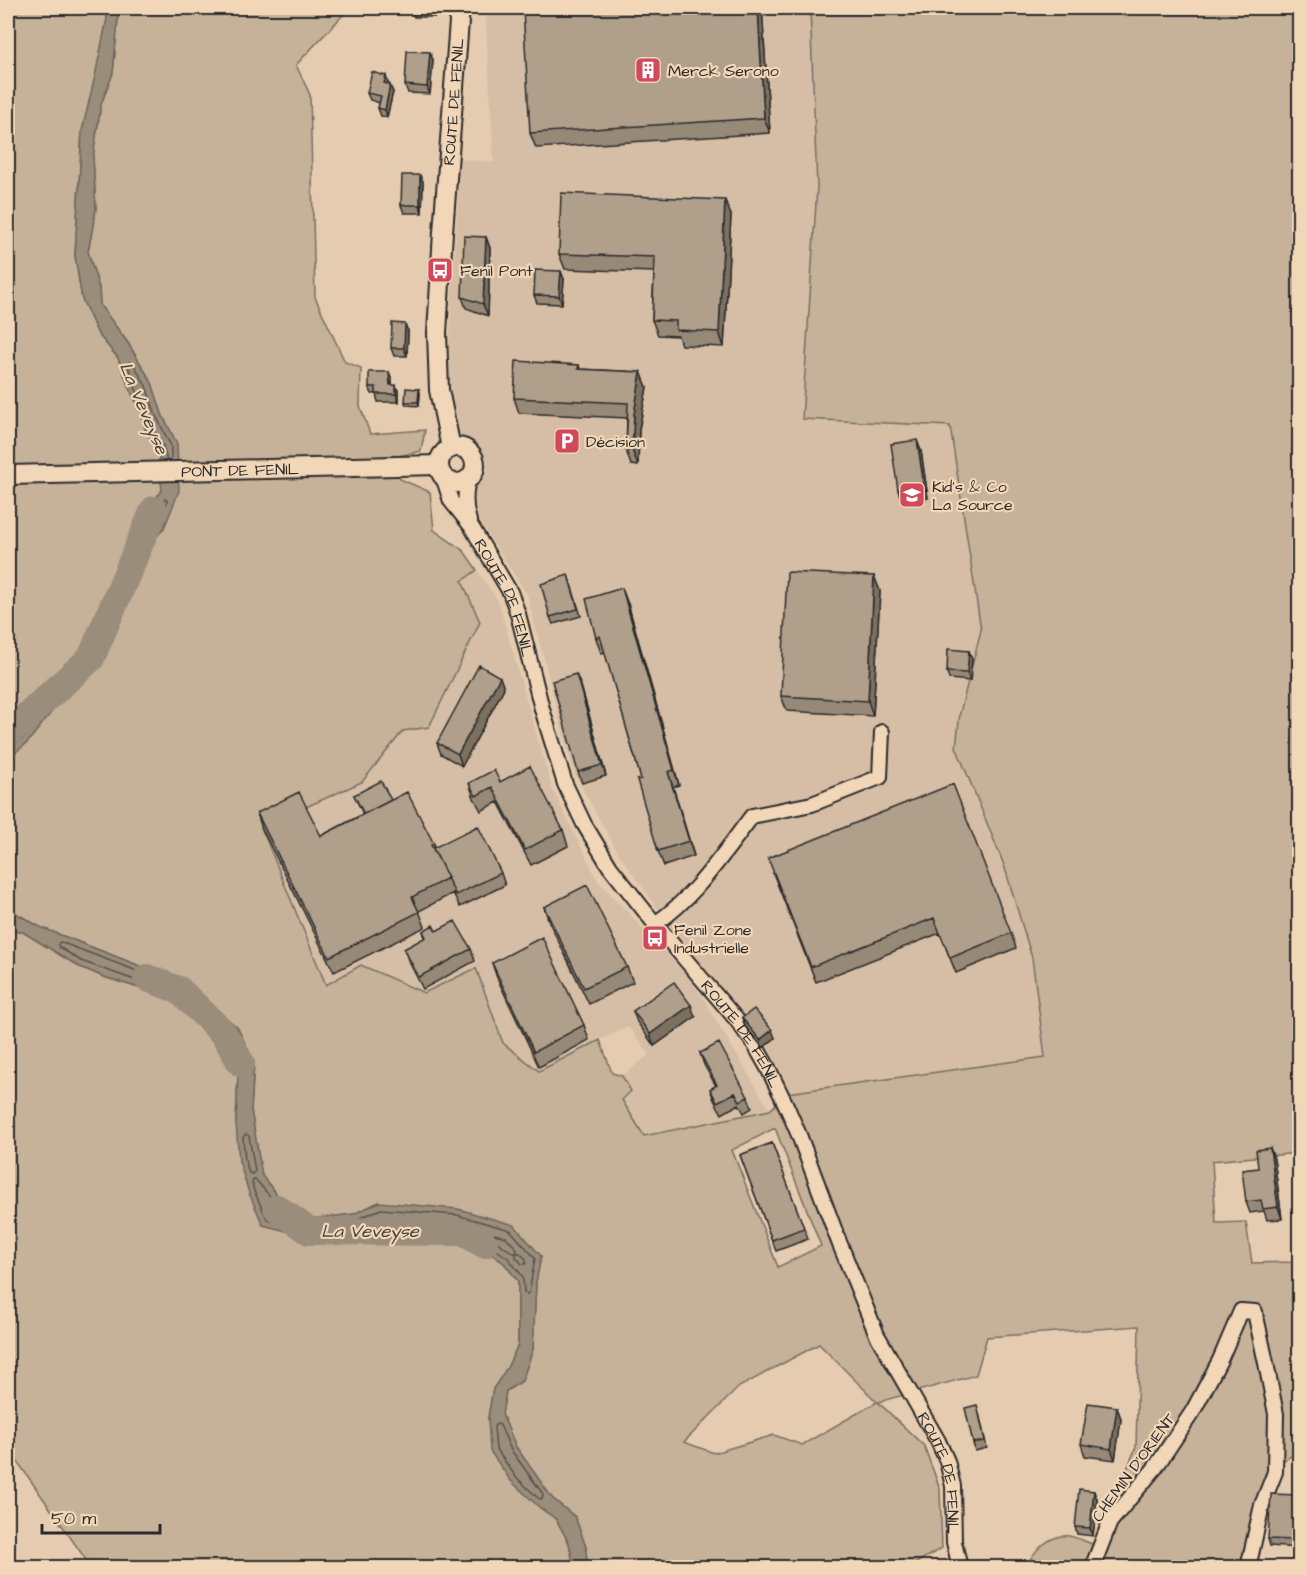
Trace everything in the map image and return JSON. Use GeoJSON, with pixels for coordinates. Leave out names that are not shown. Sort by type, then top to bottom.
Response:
{"type":"FeatureCollection","features":[{"type":"Feature","properties":{"kind":"street","name":"ROUTE DE FENIL"},"geometry":{"type":"LineString","coordinates":[[451,448],[439,390],[437,333],[460,8]]}},
{"type":"Feature","properties":{"kind":"street"},"geometry":{"type":"LineString","coordinates":[[451,448],[462,448],[472,455],[474,466],[472,473],[463,482],[453,482],[441,471],[442,454],[451,448]]}},
{"type":"Feature","properties":{"kind":"street","name":"PONT DE FENIL"},"geometry":{"type":"LineString","coordinates":[[8,475],[406,465],[441,471]]}},
{"type":"Feature","properties":{"kind":"street","name":"ROUTE DE FENIL"},"geometry":{"type":"LineString","coordinates":[[441,471],[451,501],[471,526],[510,592],[518,614],[542,710],[566,783],[584,824],[610,867],[736,1019],[759,1053],[786,1105],[877,1335],[938,1441],[947,1461],[953,1486],[954,1542],[960,1568]]}},
{"type":"Feature","properties":{"kind":"street","name":"ROUTE DE FENIL"},"geometry":{"type":"LineString","coordinates":[[468,478],[465,504],[471,526]]}},
{"type":"Feature","properties":{"kind":"street"},"geometry":{"type":"LineString","coordinates":[[655,924],[671,913],[704,879],[752,816],[812,804],[880,777],[882,732]]}},
{"type":"Feature","properties":{"kind":"street","name":"CHEMIN D'ORIENT"},"geometry":{"type":"LineString","coordinates":[[1092,1568],[1110,1522],[1155,1468],[1193,1412],[1220,1360],[1241,1311],[1255,1312],[1276,1414],[1275,1472],[1262,1505],[1248,1568]]}},
{"type":"Feature","properties":{"kind":"shaded area"},"geometry":{"type":"Polygon","coordinates":[[[8,8],[106,8],[107,19],[96,76],[82,131],[75,256],[82,299],[98,334],[118,358],[142,413],[145,429],[158,449],[162,490],[140,520],[146,549],[177,444],[162,414],[152,383],[128,343],[100,305],[99,288],[88,252],[96,209],[93,157],[101,104],[113,73],[119,8],[344,8],[344,14],[296,65],[310,95],[315,297],[345,362],[361,368],[360,406],[370,434],[425,430],[421,451],[394,457],[400,479],[430,492],[434,530],[464,551],[477,570],[462,581],[480,622],[429,727],[403,731],[362,782],[261,827],[326,985],[361,965],[424,993],[476,968],[503,1043],[539,1071],[600,1040],[612,1073],[622,1076],[631,1091],[622,1100],[644,1136],[770,1110],[787,1093],[1045,1057],[1032,958],[1004,865],[956,747],[960,713],[981,630],[950,426],[802,419],[817,187],[810,8],[1299,8],[1299,1153],[1212,1161],[1216,1223],[1246,1222],[1252,1263],[1293,1262],[1299,1225],[1299,1451],[1281,1462],[1248,1567],[1026,1567],[1043,1545],[1055,1538],[1069,1536],[1096,1545],[1136,1447],[1139,1326],[987,1337],[976,1375],[878,1402],[924,1446],[940,1489],[942,1548],[909,1567],[587,1567],[586,1547],[575,1517],[552,1498],[516,1447],[502,1414],[506,1391],[522,1381],[533,1349],[536,1282],[541,1256],[379,1202],[354,1214],[308,1220],[279,1197],[262,1176],[251,1110],[254,1062],[237,1027],[164,978],[135,964],[40,927],[8,907],[8,758],[27,743],[87,666],[36,691],[8,733],[8,8]],[[775,1128],[732,1150],[778,1267],[821,1246],[775,1128]],[[819,1344],[739,1387],[684,1442],[714,1453],[774,1435],[802,1445],[877,1402],[819,1344]]]}},
{"type":"Feature","properties":{"kind":"shaded area"},"geometry":{"type":"Polygon","coordinates":[[[485,8],[810,8],[817,187],[803,419],[950,426],[981,630],[960,713],[986,819],[1004,865],[1032,958],[1046,1057],[787,1093],[619,854],[574,774],[527,594],[479,521],[447,380],[460,159],[494,162],[485,8]]]}},
{"type":"Feature","properties":{"kind":"shaded area"},"geometry":{"type":"Polygon","coordinates":[[[477,570],[498,601],[552,788],[598,881],[692,980],[770,1110],[644,1136],[622,1100],[631,1091],[622,1076],[650,1054],[628,1027],[540,1072],[503,1043],[476,968],[424,993],[361,965],[326,985],[261,827],[362,782],[403,731],[462,581],[477,570]]]}},
{"type":"Feature","properties":{"kind":"shaded area"},"geometry":{"type":"Polygon","coordinates":[[[8,931],[23,932],[78,966],[104,977],[142,989],[179,990],[224,1034],[238,1073],[236,1123],[286,1231],[350,1231],[401,1226],[441,1228],[482,1248],[504,1263],[518,1281],[518,1345],[493,1389],[488,1418],[539,1507],[556,1519],[569,1543],[574,1567],[91,1567],[8,1448],[8,931]]]}},
{"type":"Feature","properties":{"kind":"water"},"geometry":{"type":"Polygon","coordinates":[[[106,8],[119,8],[113,73],[101,104],[93,157],[96,209],[88,252],[99,288],[100,305],[128,343],[152,383],[162,414],[177,444],[179,491],[164,528],[146,549],[136,545],[140,520],[162,490],[158,449],[145,429],[142,413],[118,358],[98,334],[82,299],[75,256],[82,131],[107,19],[106,8]]]}},
{"type":"Feature","properties":{"kind":"water"},"geometry":{"type":"Polygon","coordinates":[[[83,660],[88,666],[27,743],[8,758],[8,733],[36,691],[65,667],[83,660]]]}},
{"type":"Feature","properties":{"kind":"water"},"geometry":{"type":"Polygon","coordinates":[[[8,907],[40,927],[135,964],[164,978],[208,1002],[237,1027],[254,1062],[251,1110],[262,1176],[279,1197],[308,1219],[354,1214],[379,1202],[458,1209],[514,1225],[541,1256],[536,1282],[533,1349],[522,1381],[506,1391],[502,1414],[516,1447],[552,1498],[575,1517],[586,1547],[587,1567],[574,1567],[569,1543],[556,1519],[511,1481],[490,1451],[488,1418],[493,1389],[518,1345],[518,1281],[504,1263],[482,1248],[441,1228],[401,1226],[350,1231],[286,1231],[263,1225],[249,1193],[239,1161],[236,1123],[238,1073],[224,1034],[179,990],[142,989],[104,977],[78,966],[23,932],[8,931],[8,907]]]}},
{"type":"Feature","properties":{"kind":"building"},"geometry":{"type":"Polygon","coordinates":[[[411,8],[433,8],[411,10],[411,8]]]}},
{"type":"Feature","properties":{"kind":"building","name":"Merck Serono"},"geometry":{"type":"Polygon","coordinates":[[[523,8],[758,8],[764,118],[530,133],[523,8]]]}},
{"type":"Feature","properties":{"kind":"building"},"geometry":{"type":"Polygon","coordinates":[[[407,51],[430,52],[427,87],[405,85],[407,51]]]}},
{"type":"Feature","properties":{"kind":"building"},"geometry":{"type":"Polygon","coordinates":[[[372,72],[386,76],[384,83],[390,85],[385,110],[378,108],[381,96],[367,93],[372,72]]]}},
{"type":"Feature","properties":{"kind":"building"},"geometry":{"type":"Polygon","coordinates":[[[402,175],[420,175],[420,205],[401,205],[402,175]]]}},
{"type":"Feature","properties":{"kind":"building"},"geometry":{"type":"Polygon","coordinates":[[[561,193],[725,200],[719,332],[676,330],[676,321],[652,320],[655,257],[559,254],[561,193]]]}},
{"type":"Feature","properties":{"kind":"building"},"geometry":{"type":"Polygon","coordinates":[[[464,236],[486,237],[483,304],[462,297],[464,236]]]}},
{"type":"Feature","properties":{"kind":"building"},"geometry":{"type":"Polygon","coordinates":[[[535,270],[561,271],[559,296],[534,295],[535,270]]]}},
{"type":"Feature","properties":{"kind":"building"},"geometry":{"type":"Polygon","coordinates":[[[392,323],[405,324],[404,348],[391,348],[392,323]]]}},
{"type":"Feature","properties":{"kind":"building"},"geometry":{"type":"Polygon","coordinates":[[[516,361],[579,365],[578,369],[641,372],[634,414],[632,450],[626,450],[628,403],[514,398],[516,361]]]}},
{"type":"Feature","properties":{"kind":"building"},"geometry":{"type":"Polygon","coordinates":[[[369,372],[389,372],[390,385],[396,385],[396,394],[376,394],[376,387],[369,387],[369,372]]]}},
{"type":"Feature","properties":{"kind":"building"},"geometry":{"type":"Polygon","coordinates":[[[406,388],[419,389],[418,402],[405,402],[406,388]]]}},
{"type":"Feature","properties":{"kind":"building"},"geometry":{"type":"Polygon","coordinates":[[[917,440],[924,486],[898,490],[891,444],[917,440]]]}},
{"type":"Feature","properties":{"kind":"building"},"geometry":{"type":"Polygon","coordinates":[[[787,572],[874,576],[868,701],[781,696],[787,572]]]}},
{"type":"Feature","properties":{"kind":"building"},"geometry":{"type":"Polygon","coordinates":[[[568,575],[578,609],[550,617],[541,584],[568,575]]]}},
{"type":"Feature","properties":{"kind":"building"},"geometry":{"type":"Polygon","coordinates":[[[622,588],[674,770],[668,772],[689,841],[658,851],[637,780],[641,779],[600,636],[596,638],[586,599],[622,588]]]}},
{"type":"Feature","properties":{"kind":"building"},"geometry":{"type":"Polygon","coordinates":[[[948,649],[969,651],[967,673],[947,672],[948,649]]]}},
{"type":"Feature","properties":{"kind":"building"},"geometry":{"type":"Polygon","coordinates":[[[479,665],[500,677],[458,754],[437,743],[479,665]]]}},
{"type":"Feature","properties":{"kind":"building"},"geometry":{"type":"Polygon","coordinates":[[[576,674],[602,765],[578,772],[552,681],[576,674]]]}},
{"type":"Feature","properties":{"kind":"building"},"geometry":{"type":"Polygon","coordinates":[[[530,766],[563,830],[525,850],[492,787],[476,796],[469,783],[494,770],[500,782],[530,766]]]}},
{"type":"Feature","properties":{"kind":"building"},"geometry":{"type":"Polygon","coordinates":[[[381,781],[391,800],[364,814],[354,795],[381,781]]]}},
{"type":"Feature","properties":{"kind":"building"},"geometry":{"type":"Polygon","coordinates":[[[953,784],[1011,933],[950,958],[934,918],[811,967],[768,858],[953,784]]]}},
{"type":"Feature","properties":{"kind":"building"},"geometry":{"type":"Polygon","coordinates":[[[299,792],[321,836],[407,792],[434,844],[431,845],[448,878],[412,897],[419,912],[329,957],[257,813],[299,792]]]}},
{"type":"Feature","properties":{"kind":"building"},"geometry":{"type":"Polygon","coordinates":[[[478,826],[501,873],[456,895],[433,848],[478,826]]]}},
{"type":"Feature","properties":{"kind":"building"},"geometry":{"type":"Polygon","coordinates":[[[587,885],[627,967],[584,988],[544,907],[587,885]]]}},
{"type":"Feature","properties":{"kind":"building"},"geometry":{"type":"Polygon","coordinates":[[[455,921],[471,949],[419,977],[404,949],[426,937],[423,931],[433,925],[436,931],[455,921]]]}},
{"type":"Feature","properties":{"kind":"building"},"geometry":{"type":"Polygon","coordinates":[[[542,937],[584,1025],[534,1052],[492,963],[542,937]]]}},
{"type":"Feature","properties":{"kind":"building"},"geometry":{"type":"Polygon","coordinates":[[[674,982],[691,1005],[650,1034],[633,1011],[674,982]]]}},
{"type":"Feature","properties":{"kind":"building"},"geometry":{"type":"Polygon","coordinates":[[[754,1009],[772,1030],[760,1040],[742,1018],[754,1009]]]}},
{"type":"Feature","properties":{"kind":"building"},"geometry":{"type":"Polygon","coordinates":[[[719,1043],[748,1097],[740,1101],[735,1093],[717,1102],[710,1089],[717,1085],[700,1053],[719,1043]]]}},
{"type":"Feature","properties":{"kind":"building"},"geometry":{"type":"Polygon","coordinates":[[[772,1143],[804,1228],[772,1240],[740,1155],[772,1143]]]}},
{"type":"Feature","properties":{"kind":"building"},"geometry":{"type":"Polygon","coordinates":[[[1270,1148],[1278,1207],[1263,1209],[1261,1200],[1246,1202],[1242,1170],[1258,1168],[1256,1150],[1270,1148]]]}},
{"type":"Feature","properties":{"kind":"building"},"geometry":{"type":"Polygon","coordinates":[[[1088,1403],[1117,1407],[1111,1449],[1081,1444],[1088,1403]]]}},
{"type":"Feature","properties":{"kind":"building"},"geometry":{"type":"Polygon","coordinates":[[[977,1405],[985,1441],[973,1443],[965,1408],[977,1405]]]}},
{"type":"Feature","properties":{"kind":"building"},"geometry":{"type":"Polygon","coordinates":[[[1079,1489],[1094,1491],[1090,1528],[1075,1527],[1079,1489]]]}},
{"type":"Feature","properties":{"kind":"building"},"geometry":{"type":"Polygon","coordinates":[[[1271,1494],[1299,1495],[1294,1540],[1268,1539],[1271,1494]]]}},
{"type":"Feature","properties":{"kind":"waterway","name":"La Veveyse"},"geometry":{"type":"LineString","coordinates":[[8,733],[91,658],[154,510]]}},
{"type":"Feature","properties":{"kind":"waterway","name":"La Veveyse"},"geometry":{"type":"LineString","coordinates":[[147,978],[179,990],[224,1034],[241,1063]]}},
{"type":"Feature","properties":{"kind":"waterway","name":"La Veveyse"},"geometry":{"type":"LineString","coordinates":[[277,1208],[309,1231],[463,1232],[484,1244]]}},
{"type":"Feature","properties":{"kind":"place","name":"Merck Serono"},"geometry":{"type":"Point","coordinates":[648,70]}},
{"type":"Feature","properties":{"kind":"place","name":"Fenil Pont"},"geometry":{"type":"Point","coordinates":[440,270]}},
{"type":"Feature","properties":{"kind":"place","name":"Décision"},"geometry":{"type":"Point","coordinates":[567,441]}},
{"type":"Feature","properties":{"kind":"place","name":"Kid's & Co La Source"},"geometry":{"type":"Point","coordinates":[912,495]}},
{"type":"Feature","properties":{"kind":"place","name":"Fenil Zone Industrielle"},"geometry":{"type":"Point","coordinates":[655,938]}}]}
